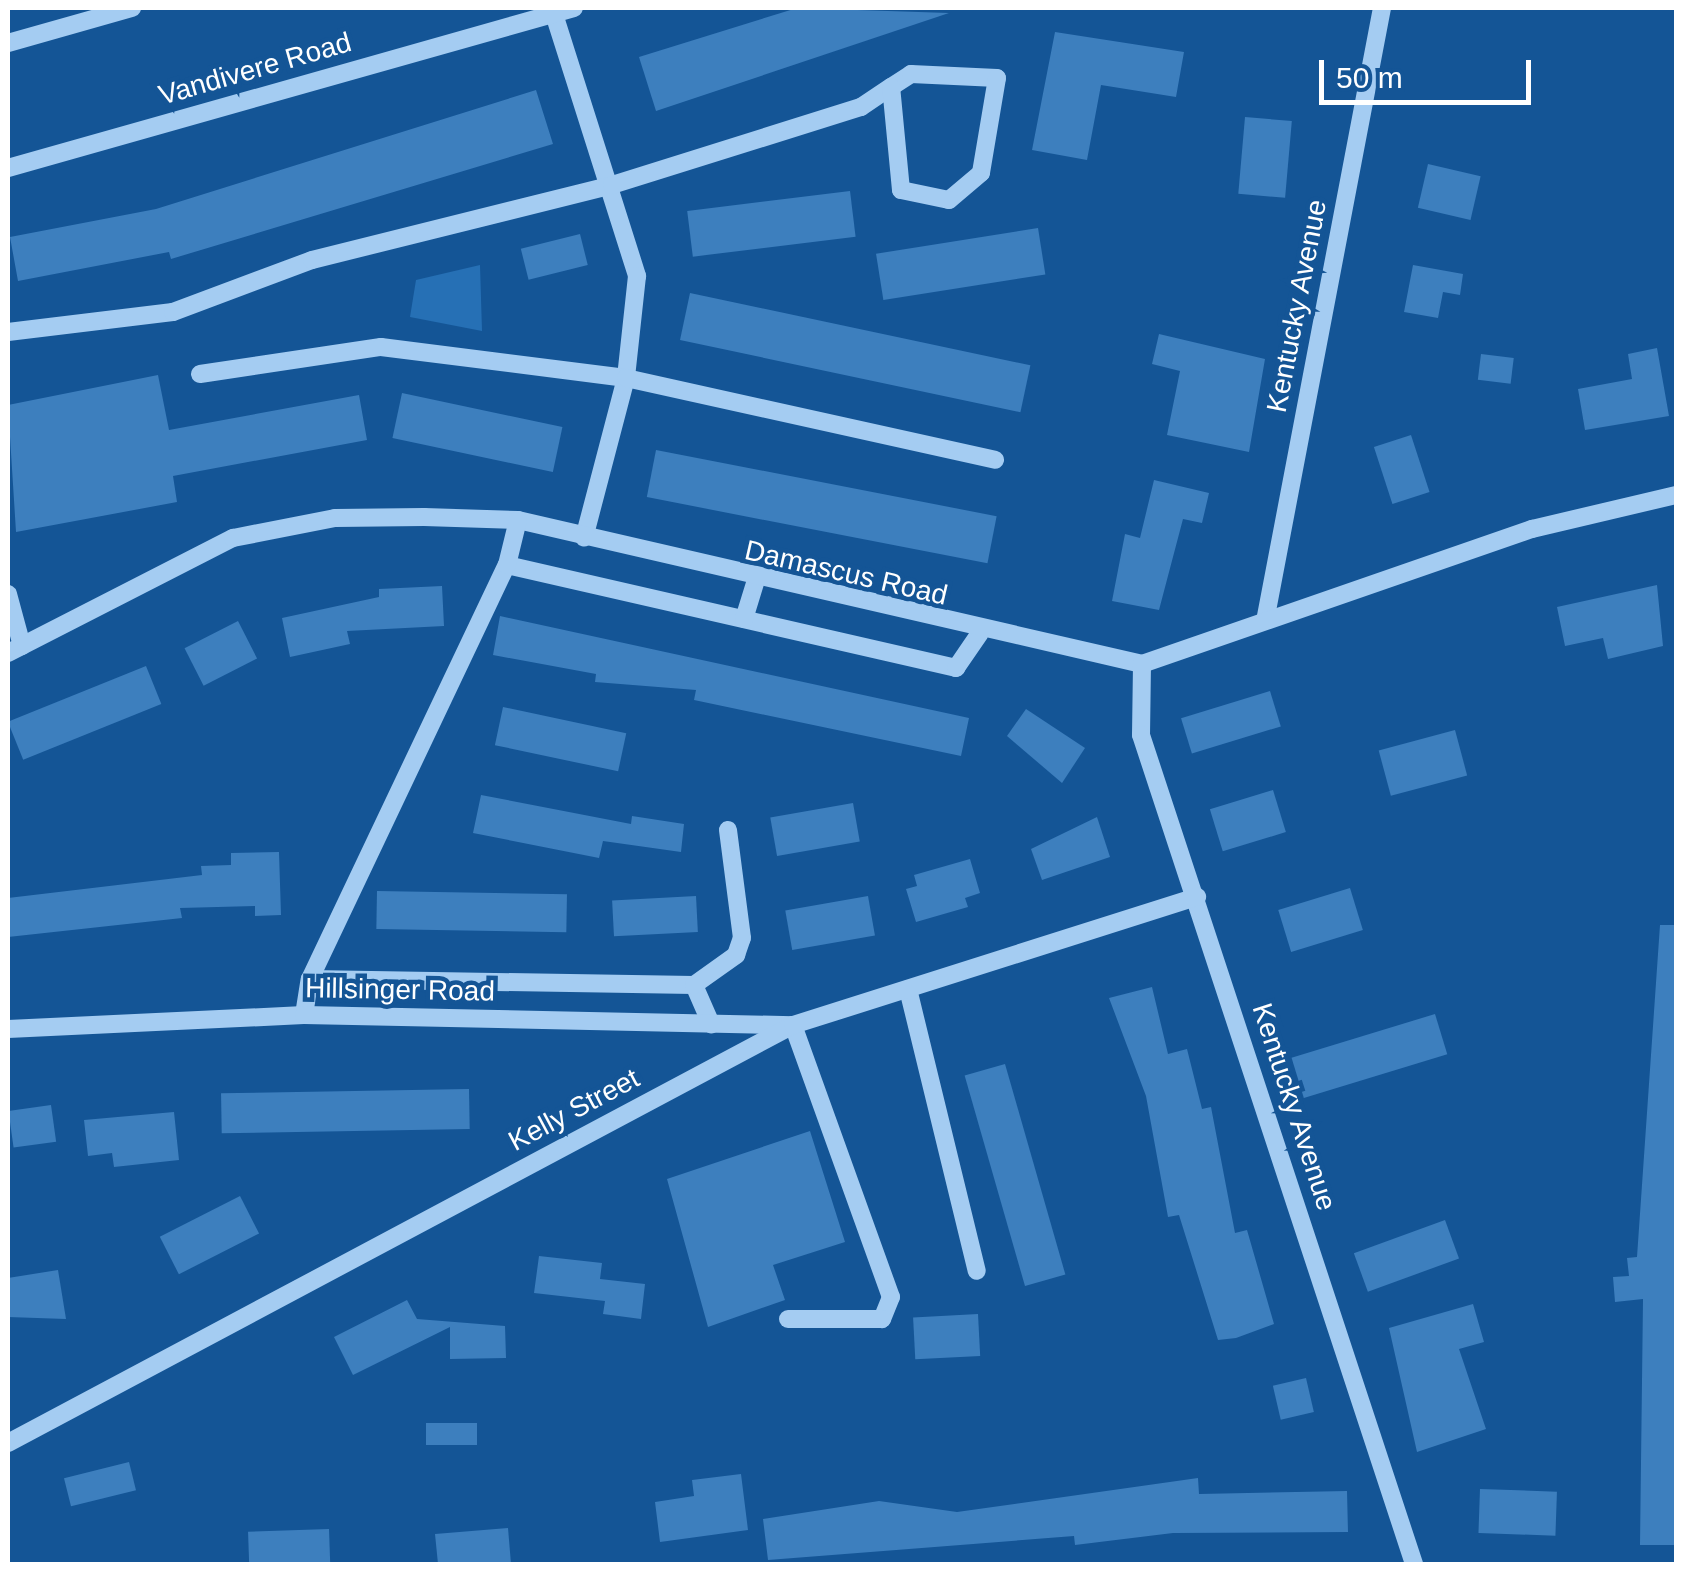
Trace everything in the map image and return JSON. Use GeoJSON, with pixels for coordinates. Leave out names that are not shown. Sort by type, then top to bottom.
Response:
{"type":"FeatureCollection","features":[{"type":"Feature","properties":{"kind":"street"},"geometry":{"type":"LineString","coordinates":[[8,43],[132,8]]}},
{"type":"Feature","properties":{"kind":"street","name":"Vandivere Road"},"geometry":{"type":"LineString","coordinates":[[8,168],[574,8]]}},
{"type":"Feature","properties":{"kind":"street","name":"Kentucky Avenue"},"geometry":{"type":"LineString","coordinates":[[1266,616],[1382,8]]}},
{"type":"Feature","properties":{"kind":"street"},"geometry":{"type":"LineString","coordinates":[[554,14],[612,185],[637,276],[626,378],[584,538]]}},
{"type":"Feature","properties":{"kind":"street"},"geometry":{"type":"LineString","coordinates":[[8,332],[173,312],[312,260],[612,185],[861,107],[891,87],[911,74],[997,78],[981,173],[949,200],[901,190],[891,87]]}},
{"type":"Feature","properties":{"kind":"street"},"geometry":{"type":"LineString","coordinates":[[200,374],[382,346],[626,378],[995,460]]}},
{"type":"Feature","properties":{"kind":"street"},"geometry":{"type":"LineString","coordinates":[[1142,664],[1266,616],[1532,529],[1676,495]]}},
{"type":"Feature","properties":{"kind":"street"},"geometry":{"type":"LineString","coordinates":[[304,1015],[310,980],[507,565],[518,520]]}},
{"type":"Feature","properties":{"kind":"street","name":"Damascus Road"},"geometry":{"type":"LineString","coordinates":[[15,649],[139,580],[281,526],[518,520],[980,633],[1142,664]]}},
{"type":"Feature","properties":{"kind":"street"},"geometry":{"type":"LineString","coordinates":[[507,565],[956,668],[980,633]]}},
{"type":"Feature","properties":{"kind":"street"},"geometry":{"type":"LineString","coordinates":[[744,619],[756,580]]}},
{"type":"Feature","properties":{"kind":"street"},"geometry":{"type":"LineString","coordinates":[[8,594],[15,649]]}},
{"type":"Feature","properties":{"kind":"street","name":"Kentucky Avenue"},"geometry":{"type":"LineString","coordinates":[[1142,664],[1140,736],[1414,1564]]}},
{"type":"Feature","properties":{"kind":"street"},"geometry":{"type":"LineString","coordinates":[[310,980],[694,984],[736,955],[742,938],[728,830]]}},
{"type":"Feature","properties":{"kind":"street","name":"Kelly Street"},"geometry":{"type":"LineString","coordinates":[[8,1443],[793,1026],[1196,898]]}},
{"type":"Feature","properties":{"kind":"street"},"geometry":{"type":"LineString","coordinates":[[694,984],[711,1024]]}},
{"type":"Feature","properties":{"kind":"street"},"geometry":{"type":"LineString","coordinates":[[908,989],[977,1270]]}},
{"type":"Feature","properties":{"kind":"street","name":"Hillsinger Road"},"geometry":{"type":"LineString","coordinates":[[8,1029],[304,1015],[793,1026]]}},
{"type":"Feature","properties":{"kind":"street"},"geometry":{"type":"LineString","coordinates":[[788,1320],[882,1319],[891,1298],[793,1026]]}},
{"type":"Feature","properties":{"kind":"shaded area"},"geometry":{"type":"Polygon","coordinates":[[[480,265],[482,331],[410,317],[416,280],[480,265]]]}},
{"type":"Feature","properties":{"kind":"building"},"geometry":{"type":"Polygon","coordinates":[[[797,8],[949,13],[656,111],[639,57],[797,8]]]}},
{"type":"Feature","properties":{"kind":"building"},"geometry":{"type":"Polygon","coordinates":[[[1055,32],[1184,52],[1176,97],[1101,85],[1087,160],[1032,150],[1055,32]]]}},
{"type":"Feature","properties":{"kind":"building"},"geometry":{"type":"Polygon","coordinates":[[[536,90],[553,144],[171,259],[169,252],[18,281],[10,237],[156,209],[536,90]]]}},
{"type":"Feature","properties":{"kind":"building"},"geometry":{"type":"Polygon","coordinates":[[[1245,117],[1292,121],[1285,198],[1238,194],[1245,117]]]}},
{"type":"Feature","properties":{"kind":"building"},"geometry":{"type":"Polygon","coordinates":[[[1428,164],[1481,176],[1470,220],[1418,208],[1428,164]]]}},
{"type":"Feature","properties":{"kind":"building"},"geometry":{"type":"Polygon","coordinates":[[[850,191],[856,237],[693,257],[687,211],[850,191]]]}},
{"type":"Feature","properties":{"kind":"building"},"geometry":{"type":"Polygon","coordinates":[[[1038,228],[1045,274],[883,300],[876,254],[1038,228]]]}},
{"type":"Feature","properties":{"kind":"building"},"geometry":{"type":"Polygon","coordinates":[[[580,234],[588,265],[529,280],[521,249],[580,234]]]}},
{"type":"Feature","properties":{"kind":"building"},"geometry":{"type":"Polygon","coordinates":[[[1413,265],[1463,274],[1460,295],[1443,292],[1438,318],[1404,312],[1413,265]]]}},
{"type":"Feature","properties":{"kind":"building"},"geometry":{"type":"Polygon","coordinates":[[[690,293],[1030,365],[1020,412],[680,340],[690,293]]]}},
{"type":"Feature","properties":{"kind":"building"},"geometry":{"type":"Polygon","coordinates":[[[1159,334],[1265,359],[1249,452],[1167,435],[1180,371],[1152,364],[1159,334]]]}},
{"type":"Feature","properties":{"kind":"building"},"geometry":{"type":"Polygon","coordinates":[[[1657,348],[1669,416],[1585,430],[1578,389],[1632,379],[1628,354],[1657,348]]]}},
{"type":"Feature","properties":{"kind":"building"},"geometry":{"type":"Polygon","coordinates":[[[1481,354],[1514,358],[1511,384],[1478,380],[1481,354]]]}},
{"type":"Feature","properties":{"kind":"building"},"geometry":{"type":"Polygon","coordinates":[[[158,375],[169,430],[359,395],[367,440],[173,476],[177,502],[16,532],[8,405],[158,375]]]}},
{"type":"Feature","properties":{"kind":"building"},"geometry":{"type":"Polygon","coordinates":[[[402,393],[562,427],[553,472],[392,438],[402,393]]]}},
{"type":"Feature","properties":{"kind":"building"},"geometry":{"type":"Polygon","coordinates":[[[1411,435],[1430,492],[1392,504],[1374,447],[1411,435]]]}},
{"type":"Feature","properties":{"kind":"building"},"geometry":{"type":"Polygon","coordinates":[[[656,450],[997,516],[987,563],[647,497],[656,450]]]}},
{"type":"Feature","properties":{"kind":"building"},"geometry":{"type":"Polygon","coordinates":[[[1154,480],[1209,493],[1202,523],[1183,519],[1159,610],[1112,601],[1125,534],[1140,538],[1154,480]]]}},
{"type":"Feature","properties":{"kind":"building"},"geometry":{"type":"Polygon","coordinates":[[[1657,585],[1663,646],[1608,659],[1603,638],[1565,646],[1557,607],[1657,585]]]}},
{"type":"Feature","properties":{"kind":"building"},"geometry":{"type":"Polygon","coordinates":[[[442,586],[444,626],[347,631],[350,644],[290,657],[282,618],[379,597],[379,589],[442,586]]]}},
{"type":"Feature","properties":{"kind":"building"},"geometry":{"type":"Polygon","coordinates":[[[500,616],[969,718],[961,756],[694,700],[696,690],[595,682],[596,674],[493,655],[500,616]]]}},
{"type":"Feature","properties":{"kind":"building"},"geometry":{"type":"Polygon","coordinates":[[[238,621],[257,658],[204,686],[185,648],[238,621]]]}},
{"type":"Feature","properties":{"kind":"building"},"geometry":{"type":"Polygon","coordinates":[[[146,666],[161,704],[23,760],[8,722],[146,666]]]}},
{"type":"Feature","properties":{"kind":"building"},"geometry":{"type":"Polygon","coordinates":[[[1270,691],[1281,726],[1192,754],[1181,718],[1270,691]]]}},
{"type":"Feature","properties":{"kind":"building"},"geometry":{"type":"Polygon","coordinates":[[[503,707],[626,733],[618,771],[495,745],[503,707]]]}},
{"type":"Feature","properties":{"kind":"building"},"geometry":{"type":"Polygon","coordinates":[[[1026,709],[1085,748],[1062,783],[1007,736],[1026,709]]]}},
{"type":"Feature","properties":{"kind":"building"},"geometry":{"type":"Polygon","coordinates":[[[1455,730],[1467,775],[1391,796],[1379,750],[1455,730]]]}},
{"type":"Feature","properties":{"kind":"building"},"geometry":{"type":"Polygon","coordinates":[[[1273,790],[1286,832],[1223,851],[1210,809],[1273,790]]]}},
{"type":"Feature","properties":{"kind":"building"},"geometry":{"type":"Polygon","coordinates":[[[481,795],[631,824],[632,816],[684,824],[681,852],[603,841],[599,858],[473,833],[481,795]]]}},
{"type":"Feature","properties":{"kind":"building"},"geometry":{"type":"Polygon","coordinates":[[[853,803],[860,841],[777,856],[770,818],[853,803]]]}},
{"type":"Feature","properties":{"kind":"building"},"geometry":{"type":"Polygon","coordinates":[[[1097,817],[1110,857],[1042,880],[1031,849],[1097,817]]]}},
{"type":"Feature","properties":{"kind":"building"},"geometry":{"type":"Polygon","coordinates":[[[279,852],[281,915],[255,916],[255,906],[180,908],[182,918],[8,937],[8,898],[202,875],[201,866],[231,865],[231,853],[279,852]]]}},
{"type":"Feature","properties":{"kind":"building"},"geometry":{"type":"Polygon","coordinates":[[[970,859],[980,893],[965,898],[968,907],[916,922],[906,889],[917,886],[914,875],[970,859]]]}},
{"type":"Feature","properties":{"kind":"building"},"geometry":{"type":"Polygon","coordinates":[[[1350,888],[1363,930],[1291,952],[1278,910],[1350,888]]]}},
{"type":"Feature","properties":{"kind":"building"},"geometry":{"type":"Polygon","coordinates":[[[377,891],[567,894],[566,932],[376,929],[377,891]]]}},
{"type":"Feature","properties":{"kind":"building"},"geometry":{"type":"Polygon","coordinates":[[[696,896],[698,932],[614,936],[612,900],[696,896]]]}},
{"type":"Feature","properties":{"kind":"building"},"geometry":{"type":"Polygon","coordinates":[[[868,896],[875,935],[792,950],[785,911],[868,896]]]}},
{"type":"Feature","properties":{"kind":"building"},"geometry":{"type":"Polygon","coordinates":[[[1660,925],[1676,925],[1676,1545],[1640,1545],[1643,1299],[1615,1302],[1613,1277],[1629,1276],[1627,1258],[1637,1257],[1660,925]]]}},
{"type":"Feature","properties":{"kind":"building"},"geometry":{"type":"Polygon","coordinates":[[[1152,987],[1168,1054],[1187,1049],[1202,1109],[1211,1107],[1235,1233],[1247,1230],[1274,1324],[1236,1338],[1218,1340],[1179,1215],[1168,1217],[1146,1096],[1109,998],[1152,987]]]}},
{"type":"Feature","properties":{"kind":"building"},"geometry":{"type":"Polygon","coordinates":[[[1435,1014],[1447,1054],[1304,1098],[1292,1058],[1435,1014]]]}},
{"type":"Feature","properties":{"kind":"building"},"geometry":{"type":"Polygon","coordinates":[[[1005,1064],[1065,1275],[1025,1286],[965,1076],[1005,1064]]]}},
{"type":"Feature","properties":{"kind":"building"},"geometry":{"type":"Polygon","coordinates":[[[469,1089],[470,1129],[222,1133],[221,1093],[469,1089]]]}},
{"type":"Feature","properties":{"kind":"building"},"geometry":{"type":"Polygon","coordinates":[[[51,1105],[56,1142],[14,1148],[8,1111],[51,1105]]]}},
{"type":"Feature","properties":{"kind":"building"},"geometry":{"type":"Polygon","coordinates":[[[174,1112],[179,1160],[114,1167],[112,1153],[88,1156],[84,1120],[174,1112]]]}},
{"type":"Feature","properties":{"kind":"building"},"geometry":{"type":"Polygon","coordinates":[[[810,1131],[845,1242],[773,1265],[785,1300],[708,1327],[667,1179],[810,1131]]]}},
{"type":"Feature","properties":{"kind":"building"},"geometry":{"type":"Polygon","coordinates":[[[240,1196],[259,1233],[179,1274],[160,1237],[240,1196]]]}},
{"type":"Feature","properties":{"kind":"building"},"geometry":{"type":"Polygon","coordinates":[[[1445,1220],[1459,1259],[1368,1292],[1354,1253],[1445,1220]]]}},
{"type":"Feature","properties":{"kind":"building"},"geometry":{"type":"Polygon","coordinates":[[[539,1256],[602,1263],[600,1279],[645,1284],[641,1319],[603,1314],[605,1301],[534,1293],[539,1256]]]}},
{"type":"Feature","properties":{"kind":"building"},"geometry":{"type":"Polygon","coordinates":[[[58,1270],[66,1319],[8,1317],[8,1278],[58,1270]]]}},
{"type":"Feature","properties":{"kind":"building"},"geometry":{"type":"Polygon","coordinates":[[[407,1300],[417,1319],[505,1326],[506,1358],[450,1359],[450,1327],[353,1375],[334,1337],[407,1300]]]}},
{"type":"Feature","properties":{"kind":"building"},"geometry":{"type":"Polygon","coordinates":[[[1473,1304],[1484,1342],[1459,1349],[1486,1429],[1417,1452],[1389,1328],[1473,1304]]]}},
{"type":"Feature","properties":{"kind":"building"},"geometry":{"type":"Polygon","coordinates":[[[978,1314],[980,1356],[915,1359],[913,1317],[978,1314]]]}},
{"type":"Feature","properties":{"kind":"building"},"geometry":{"type":"Polygon","coordinates":[[[1306,1378],[1314,1412],[1281,1420],[1273,1386],[1306,1378]]]}},
{"type":"Feature","properties":{"kind":"building"},"geometry":{"type":"Polygon","coordinates":[[[426,1423],[477,1423],[477,1445],[426,1445],[426,1423]]]}},
{"type":"Feature","properties":{"kind":"building"},"geometry":{"type":"Polygon","coordinates":[[[129,1462],[136,1490],[71,1506],[64,1478],[129,1462]]]}},
{"type":"Feature","properties":{"kind":"building"},"geometry":{"type":"Polygon","coordinates":[[[741,1474],[748,1530],[660,1542],[655,1502],[694,1496],[692,1480],[741,1474]]]}},
{"type":"Feature","properties":{"kind":"building"},"geometry":{"type":"Polygon","coordinates":[[[1198,1478],[1199,1494],[1347,1491],[1348,1532],[1173,1533],[1075,1545],[1074,1536],[768,1560],[763,1519],[879,1501],[957,1512],[1198,1478]]]}},
{"type":"Feature","properties":{"kind":"building"},"geometry":{"type":"Polygon","coordinates":[[[1480,1489],[1557,1492],[1555,1536],[1478,1533],[1480,1489]]]}},
{"type":"Feature","properties":{"kind":"building"},"geometry":{"type":"Polygon","coordinates":[[[508,1528],[511,1564],[438,1564],[435,1534],[508,1528]]]}},
{"type":"Feature","properties":{"kind":"building"},"geometry":{"type":"Polygon","coordinates":[[[329,1529],[330,1564],[249,1564],[248,1532],[329,1529]]]}}]}
